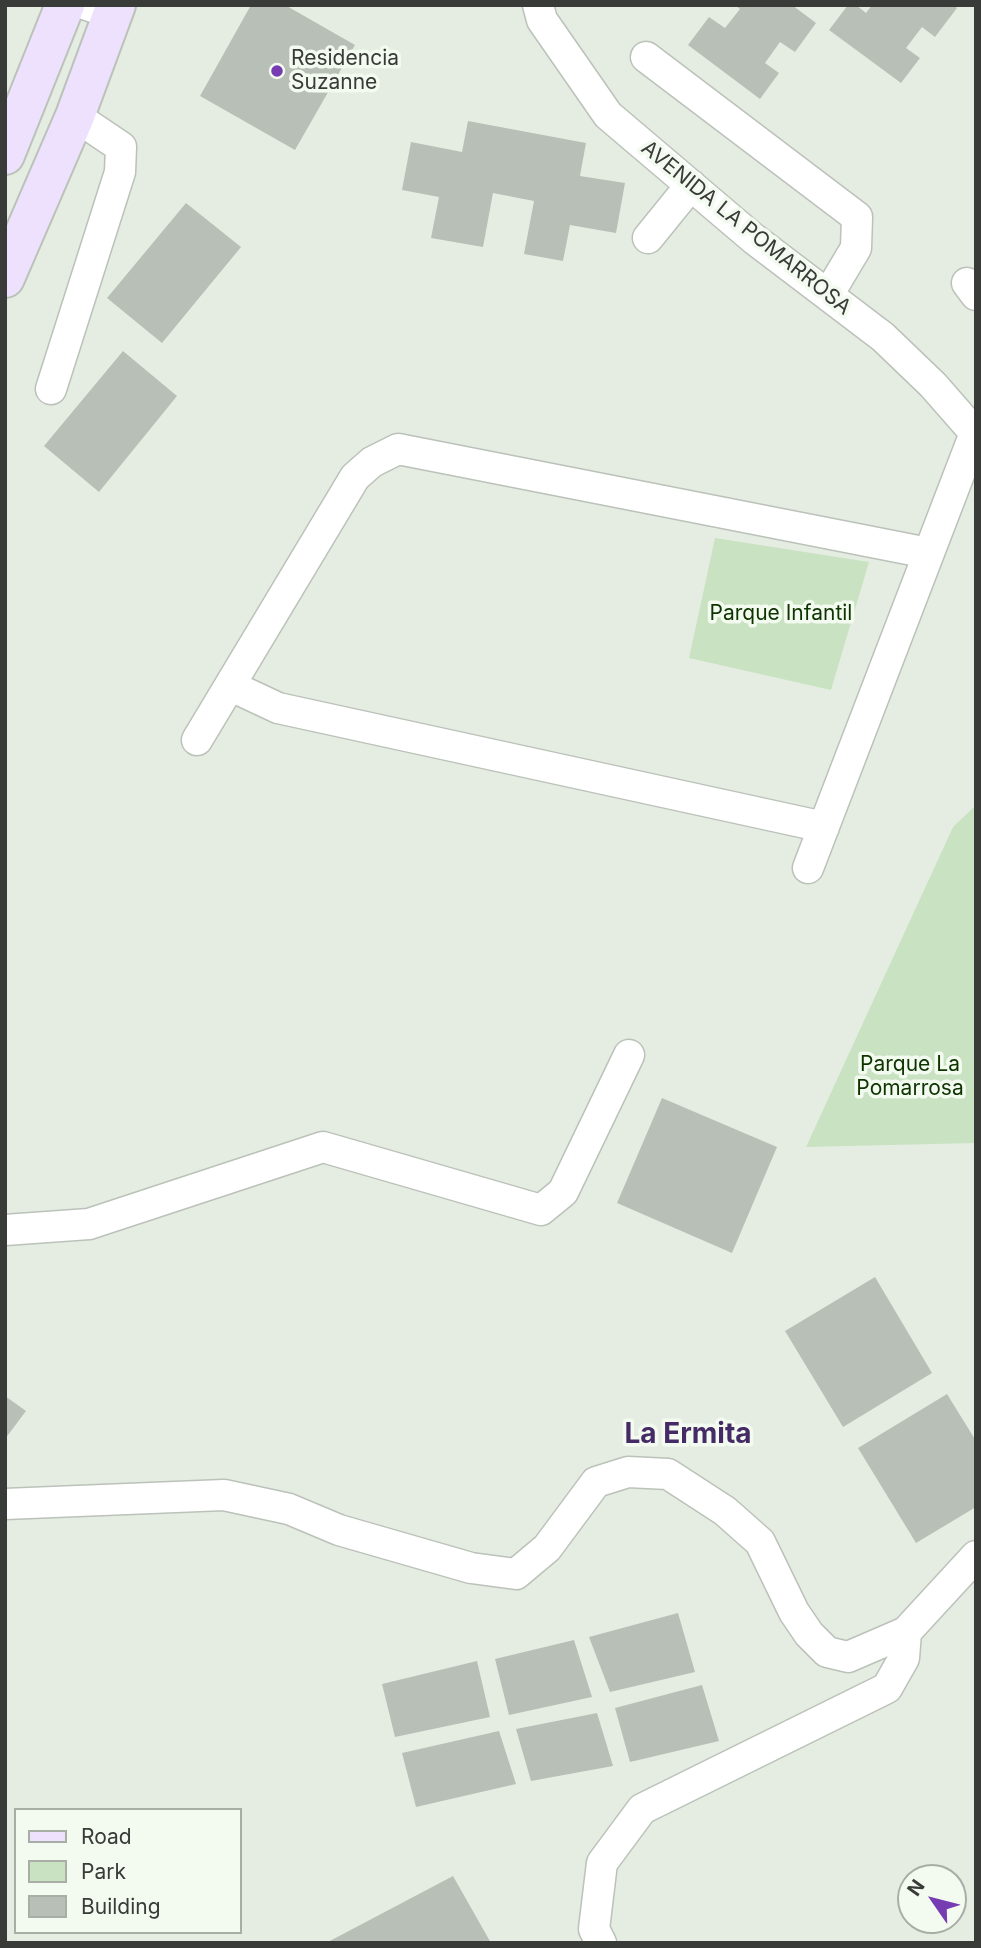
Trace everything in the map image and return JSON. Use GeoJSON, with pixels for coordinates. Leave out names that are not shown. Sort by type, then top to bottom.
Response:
{"type":"FeatureCollection","features":[{"type":"Feature","properties":{"kind":"street"},"geometry":{"type":"LineString","coordinates":[[5,155],[65,5]]}},
{"type":"Feature","properties":{"kind":"street","name":"AVENIDA LA POMARROSA"},"geometry":{"type":"LineString","coordinates":[[538,5],[542,20],[608,115],[691,185],[893,346],[933,384],[975,433]]}},
{"type":"Feature","properties":{"kind":"street"},"geometry":{"type":"LineString","coordinates":[[5,278],[75,116],[106,8]]}},
{"type":"Feature","properties":{"kind":"street"},"geometry":{"type":"LineString","coordinates":[[646,57],[857,217],[856,248],[828,295]]}},
{"type":"Feature","properties":{"kind":"street"},"geometry":{"type":"LineString","coordinates":[[51,389],[120,172],[121,148],[75,116]]}},
{"type":"Feature","properties":{"kind":"street"},"geometry":{"type":"LineString","coordinates":[[649,238],[691,185]]}},
{"type":"Feature","properties":{"kind":"street"},"geometry":{"type":"LineString","coordinates":[[808,869],[975,433]]}},
{"type":"Feature","properties":{"kind":"street"},"geometry":{"type":"LineString","coordinates":[[197,740],[355,477],[372,462],[398,449],[928,553]]}},
{"type":"Feature","properties":{"kind":"street"},"geometry":{"type":"LineString","coordinates":[[230,687],[278,708],[824,827]]}},
{"type":"Feature","properties":{"kind":"street"},"geometry":{"type":"LineString","coordinates":[[5,1230],[89,1224],[323,1147],[541,1210],[564,1192],[629,1055]]}},
{"type":"Feature","properties":{"kind":"street"},"geometry":{"type":"LineString","coordinates":[[5,1504],[224,1496],[289,1509],[339,1530],[471,1568],[516,1574],[547,1548],[596,1482],[628,1472],[668,1474],[725,1511],[760,1542],[794,1612],[809,1634],[827,1652],[848,1657],[906,1632],[976,1556]]}},
{"type":"Feature","properties":{"kind":"street"},"geometry":{"type":"LineString","coordinates":[[601,1943],[594,1929],[602,1863],[642,1809],[887,1688],[904,1658],[906,1632]]}},
{"type":"Feature","properties":{"kind":"green space","name":"Parque Infantil"},"geometry":{"type":"Polygon","coordinates":[[[715,538],[869,562],[831,690],[689,658],[715,538]]]}},
{"type":"Feature","properties":{"kind":"green space","name":"Parque La Pomarrosa"},"geometry":{"type":"Polygon","coordinates":[[[976,805],[976,1143],[806,1147],[953,827],[976,805]]]}},
{"type":"Feature","properties":{"kind":"building","name":"Residencia Suzanne"},"geometry":{"type":"Polygon","coordinates":[[[251,5],[285,5],[355,45],[295,150],[200,96],[251,5]]]}},
{"type":"Feature","properties":{"kind":"building"},"geometry":{"type":"Polygon","coordinates":[[[735,5],[792,5],[816,23],[795,52],[780,42],[765,63],[779,73],[760,99],[688,45],[709,17],[725,28],[740,9],[735,5]]]}},
{"type":"Feature","properties":{"kind":"building"},"geometry":{"type":"Polygon","coordinates":[[[848,5],[856,5],[866,13],[872,5],[953,5],[957,8],[935,37],[922,27],[906,48],[920,58],[901,83],[829,30],[848,5]]]}},
{"type":"Feature","properties":{"kind":"building"},"geometry":{"type":"Polygon","coordinates":[[[468,121],[586,143],[580,176],[625,183],[616,233],[570,225],[563,261],[524,254],[534,201],[493,193],[483,247],[431,238],[439,197],[402,190],[411,142],[462,152],[468,121]]]}},
{"type":"Feature","properties":{"kind":"building"},"geometry":{"type":"Polygon","coordinates":[[[186,203],[241,247],[162,343],[107,298],[186,203]]]}},
{"type":"Feature","properties":{"kind":"building"},"geometry":{"type":"Polygon","coordinates":[[[123,351],[177,396],[99,492],[44,446],[123,351]]]}},
{"type":"Feature","properties":{"kind":"building"},"geometry":{"type":"Polygon","coordinates":[[[662,1098],[777,1147],[732,1253],[617,1203],[662,1098]]]}},
{"type":"Feature","properties":{"kind":"building"},"geometry":{"type":"Polygon","coordinates":[[[875,1277],[932,1373],[843,1427],[785,1331],[875,1277]]]}},
{"type":"Feature","properties":{"kind":"building"},"geometry":{"type":"Polygon","coordinates":[[[947,1394],[976,1441],[976,1507],[916,1543],[858,1448],[947,1394]]]}},
{"type":"Feature","properties":{"kind":"building"},"geometry":{"type":"Polygon","coordinates":[[[5,1396],[26,1411],[5,1439],[5,1396]]]}},
{"type":"Feature","properties":{"kind":"building"},"geometry":{"type":"Polygon","coordinates":[[[678,1613],[695,1672],[610,1692],[589,1637],[678,1613]]]}},
{"type":"Feature","properties":{"kind":"building"},"geometry":{"type":"Polygon","coordinates":[[[574,1640],[592,1697],[509,1715],[495,1659],[574,1640]]]}},
{"type":"Feature","properties":{"kind":"building"},"geometry":{"type":"Polygon","coordinates":[[[477,1661],[490,1717],[395,1737],[382,1684],[477,1661]]]}},
{"type":"Feature","properties":{"kind":"building"},"geometry":{"type":"Polygon","coordinates":[[[702,1685],[719,1741],[630,1762],[615,1708],[702,1685]]]}},
{"type":"Feature","properties":{"kind":"building"},"geometry":{"type":"Polygon","coordinates":[[[597,1713],[613,1766],[531,1781],[516,1729],[597,1713]]]}},
{"type":"Feature","properties":{"kind":"building"},"geometry":{"type":"Polygon","coordinates":[[[499,1731],[516,1784],[416,1807],[402,1753],[499,1731]]]}},
{"type":"Feature","properties":{"kind":"building"},"geometry":{"type":"Polygon","coordinates":[[[453,1876],[491,1943],[326,1943],[453,1876]]]}},
{"type":"Feature","properties":{"kind":"place","name":"Residencia Suzanne"},"geometry":{"type":"Point","coordinates":[277,71]}},
{"type":"Feature","properties":{"kind":"district","name":"La Ermita"},"geometry":{"type":"Point","coordinates":[688,1435]}}]}
